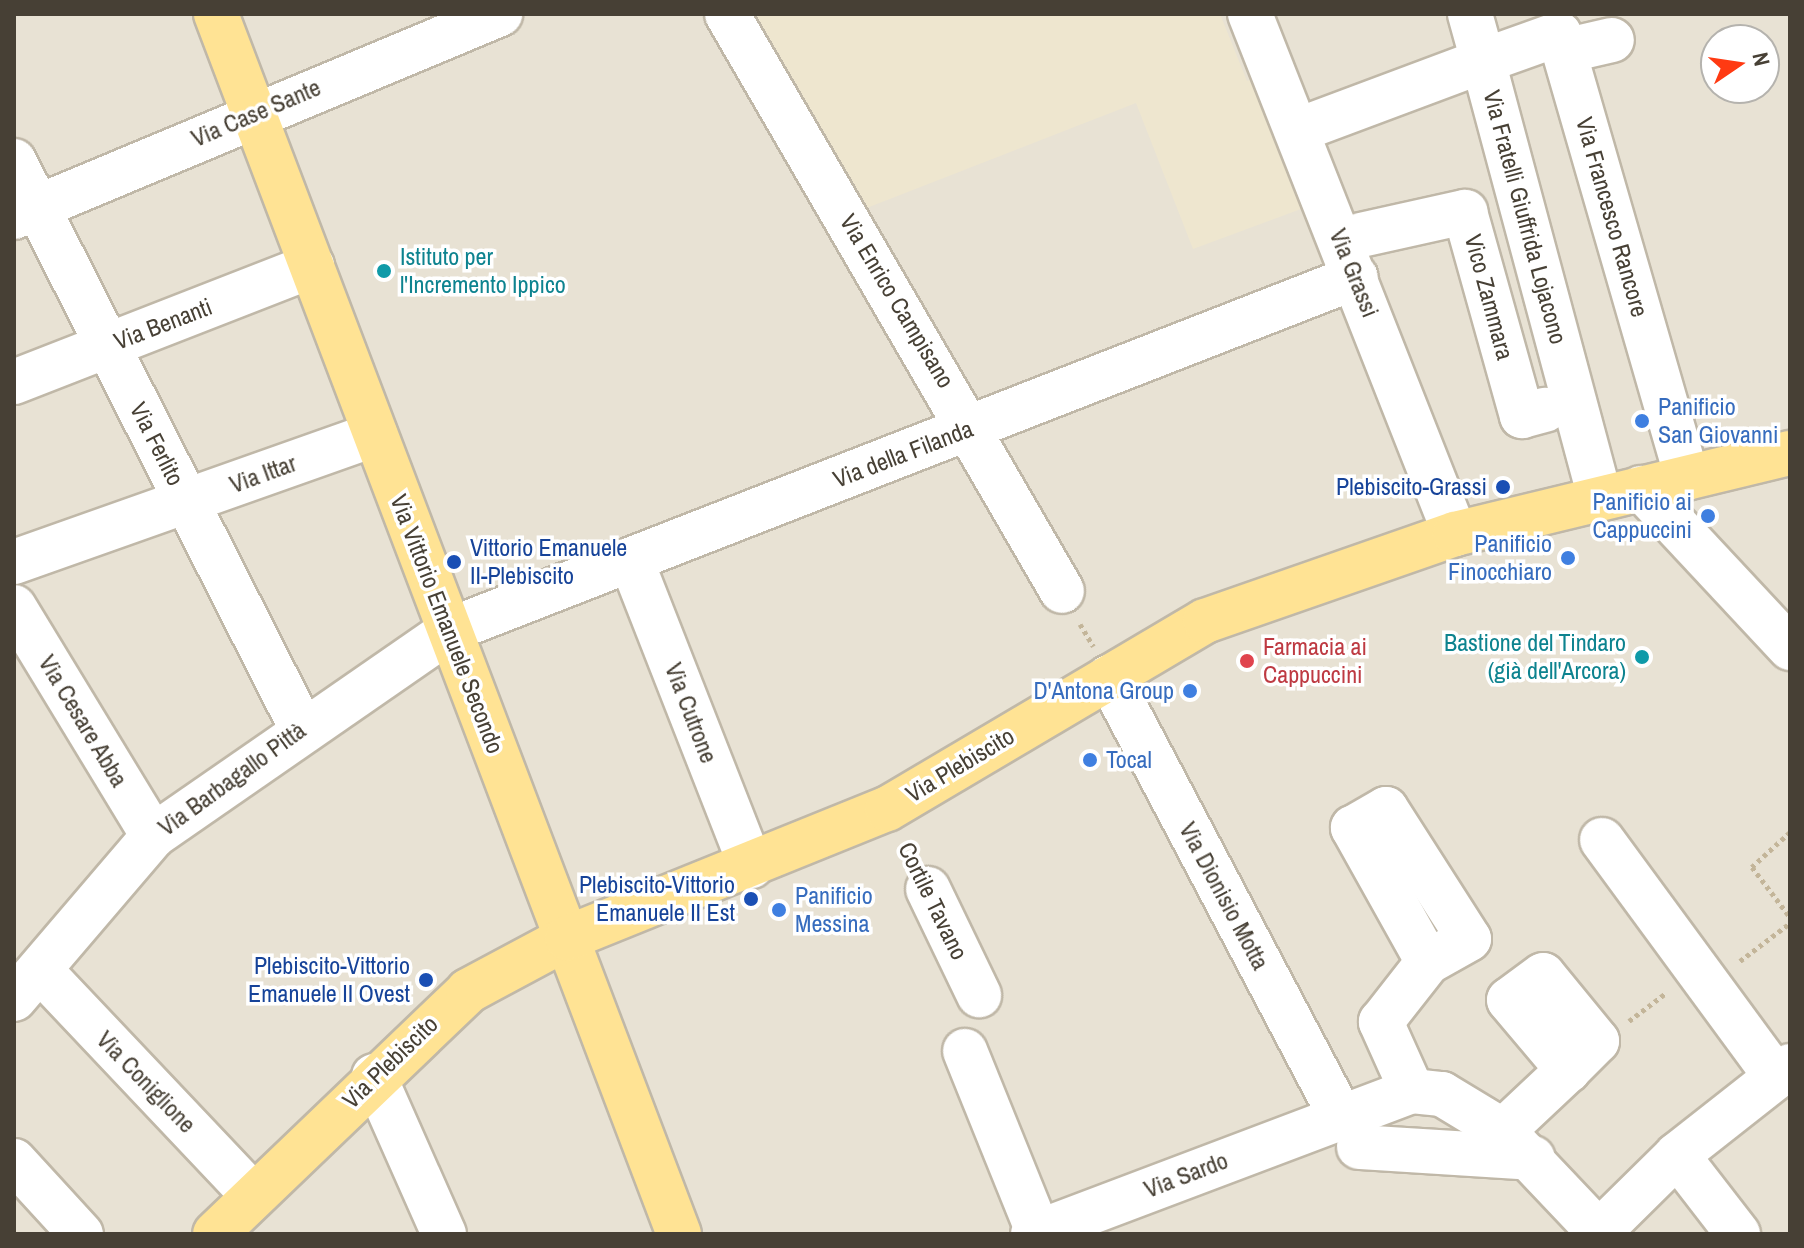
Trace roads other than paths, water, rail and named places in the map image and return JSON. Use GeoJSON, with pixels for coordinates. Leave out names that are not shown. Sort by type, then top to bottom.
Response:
{"type":"FeatureCollection","features":[{"type":"Feature","properties":{"kind":"main road","name":"Via Vittorio Emanuele Secondo"},"geometry":{"type":"LineString","coordinates":[[216,14],[679,1234]]}},
{"type":"Feature","properties":{"kind":"main road","name":"Via Plebiscito"},"geometry":{"type":"LineString","coordinates":[[215,1234],[374,1076],[468,991],[567,938],[887,809],[1205,621],[1455,534],[1790,453]]}},
{"type":"Feature","properties":{"kind":"street","name":"Via Case Sante"},"geometry":{"type":"LineString","coordinates":[[26,212],[254,113],[447,24],[500,14]]}},
{"type":"Feature","properties":{"kind":"street","name":"Via Enrico Campisano"},"geometry":{"type":"LineString","coordinates":[[727,14],[971,427],[1062,591]]}},
{"type":"Feature","properties":{"kind":"street","name":"Via Grassi"},"geometry":{"type":"LineString","coordinates":[[1250,14],[1455,534]]}},
{"type":"Feature","properties":{"kind":"street"},"geometry":{"type":"LineString","coordinates":[[1470,14],[1483,61],[1559,34],[1564,51],[1612,40]]}},
{"type":"Feature","properties":{"kind":"street","name":"Via Francesco Rancore"},"geometry":{"type":"LineString","coordinates":[[1564,51],[1687,478]]}},
{"type":"Feature","properties":{"kind":"street","name":"Via Fratelli Giuffrida Lojacono"},"geometry":{"type":"LineString","coordinates":[[1317,123],[1483,61],[1519,196],[1621,493]]}},
{"type":"Feature","properties":{"kind":"street","name":"Via Ferlito"},"geometry":{"type":"LineString","coordinates":[[14,161],[26,212],[107,346],[301,727]]}},
{"type":"Feature","properties":{"kind":"street"},"geometry":{"type":"LineString","coordinates":[[1465,212],[1519,196]]}},
{"type":"Feature","properties":{"kind":"street","name":"Vico Zammara"},"geometry":{"type":"LineString","coordinates":[[1361,235],[1465,212],[1522,416],[1545,410]]}},
{"type":"Feature","properties":{"kind":"street","name":"Via Benanti"},"geometry":{"type":"LineString","coordinates":[[14,382],[312,266]]}},
{"type":"Feature","properties":{"kind":"street","name":"Via della Filanda"},"geometry":{"type":"LineString","coordinates":[[450,630],[1356,277]]}},
{"type":"Feature","properties":{"kind":"street","name":"Via Ittar"},"geometry":{"type":"LineString","coordinates":[[14,562],[375,434]]}},
{"type":"Feature","properties":{"kind":"street"},"geometry":{"type":"LineString","coordinates":[[1621,493],[1790,648]]}},
{"type":"Feature","properties":{"kind":"street","name":"Via Cutrone"},"geometry":{"type":"LineString","coordinates":[[631,560],[751,866]]}},
{"type":"Feature","properties":{"kind":"street","name":"Via Cesare Abba"},"geometry":{"type":"LineString","coordinates":[[14,607],[153,836]]}},
{"type":"Feature","properties":{"kind":"street","name":"Via Barbagallo Pittà"},"geometry":{"type":"LineString","coordinates":[[27,984],[153,836],[301,727],[450,630]]}},
{"type":"Feature","properties":{"kind":"street","name":"Via Dionisio Motta"},"geometry":{"type":"LineString","coordinates":[[1109,677],[1350,1132]]}},
{"type":"Feature","properties":{"kind":"street"},"geometry":{"type":"LineString","coordinates":[[1399,1095],[1442,1094],[1518,1145],[1598,1232],[1677,1155],[1783,1071],[1704,976],[1602,840]]}},
{"type":"Feature","properties":{"kind":"street","name":"Cortile Tavano"},"geometry":{"type":"LineString","coordinates":[[928,889],[979,995]]}},
{"type":"Feature","properties":{"kind":"street"},"geometry":{"type":"LineString","coordinates":[[1416,1151],[1381,1022],[1428,962]]}},
{"type":"Feature","properties":{"kind":"street","name":"Via Coniglione"},"geometry":{"type":"LineString","coordinates":[[27,984],[253,1195]]}},
{"type":"Feature","properties":{"kind":"street"},"geometry":{"type":"LineString","coordinates":[[965,1051],[1037,1233]]}},
{"type":"Feature","properties":{"kind":"street"},"geometry":{"type":"LineString","coordinates":[[1518,1145],[1568,1070]]}},
{"type":"Feature","properties":{"kind":"street"},"geometry":{"type":"LineString","coordinates":[[374,1076],[444,1234]]}},
{"type":"Feature","properties":{"kind":"street","name":"Via Sardo"},"geometry":{"type":"LineString","coordinates":[[1037,1233],[1350,1132],[1399,1095]]}},
{"type":"Feature","properties":{"kind":"street"},"geometry":{"type":"LineString","coordinates":[[1350,1132],[1416,1151],[1518,1145]]}},
{"type":"Feature","properties":{"kind":"street"},"geometry":{"type":"LineString","coordinates":[[1677,1155],[1738,1234]]}},
{"type":"Feature","properties":{"kind":"street"},"geometry":{"type":"LineString","coordinates":[[14,1161],[81,1234]]}},
{"type":"Feature","properties":{"kind":"place","name":"Istituto per l'Incremento Ippico"},"geometry":{"type":"Point","coordinates":[384,271]}},
{"type":"Feature","properties":{"kind":"place","name":"Panificio San Giovanni"},"geometry":{"type":"Point","coordinates":[1642,421]}},
{"type":"Feature","properties":{"kind":"place","name":"Plebiscito-Grassi"},"geometry":{"type":"Point","coordinates":[1503,487]}},
{"type":"Feature","properties":{"kind":"place","name":"Panificio ai Cappuccini"},"geometry":{"type":"Point","coordinates":[1708,516]}},
{"type":"Feature","properties":{"kind":"place","name":"Panificio Finocchiaro"},"geometry":{"type":"Point","coordinates":[1568,558]}},
{"type":"Feature","properties":{"kind":"place","name":"Vittorio Emanuele II-Plebiscito"},"geometry":{"type":"Point","coordinates":[454,562]}},
{"type":"Feature","properties":{"kind":"place","name":"Bastione del Tindaro (già dell'Arcora)"},"geometry":{"type":"Point","coordinates":[1642,657]}},
{"type":"Feature","properties":{"kind":"place","name":"Farmacia ai Cappuccini"},"geometry":{"type":"Point","coordinates":[1247,661]}},
{"type":"Feature","properties":{"kind":"place","name":"D'Antona Group"},"geometry":{"type":"Point","coordinates":[1190,691]}},
{"type":"Feature","properties":{"kind":"place","name":"Tocal"},"geometry":{"type":"Point","coordinates":[1090,760]}},
{"type":"Feature","properties":{"kind":"place","name":"Plebiscito-Vittorio Emanuele II Est"},"geometry":{"type":"Point","coordinates":[751,899]}},
{"type":"Feature","properties":{"kind":"place","name":"Panificio Messina"},"geometry":{"type":"Point","coordinates":[779,910]}},
{"type":"Feature","properties":{"kind":"place","name":"Plebiscito-Vittorio Emanuele II Ovest"},"geometry":{"type":"Point","coordinates":[426,980]}}]}
